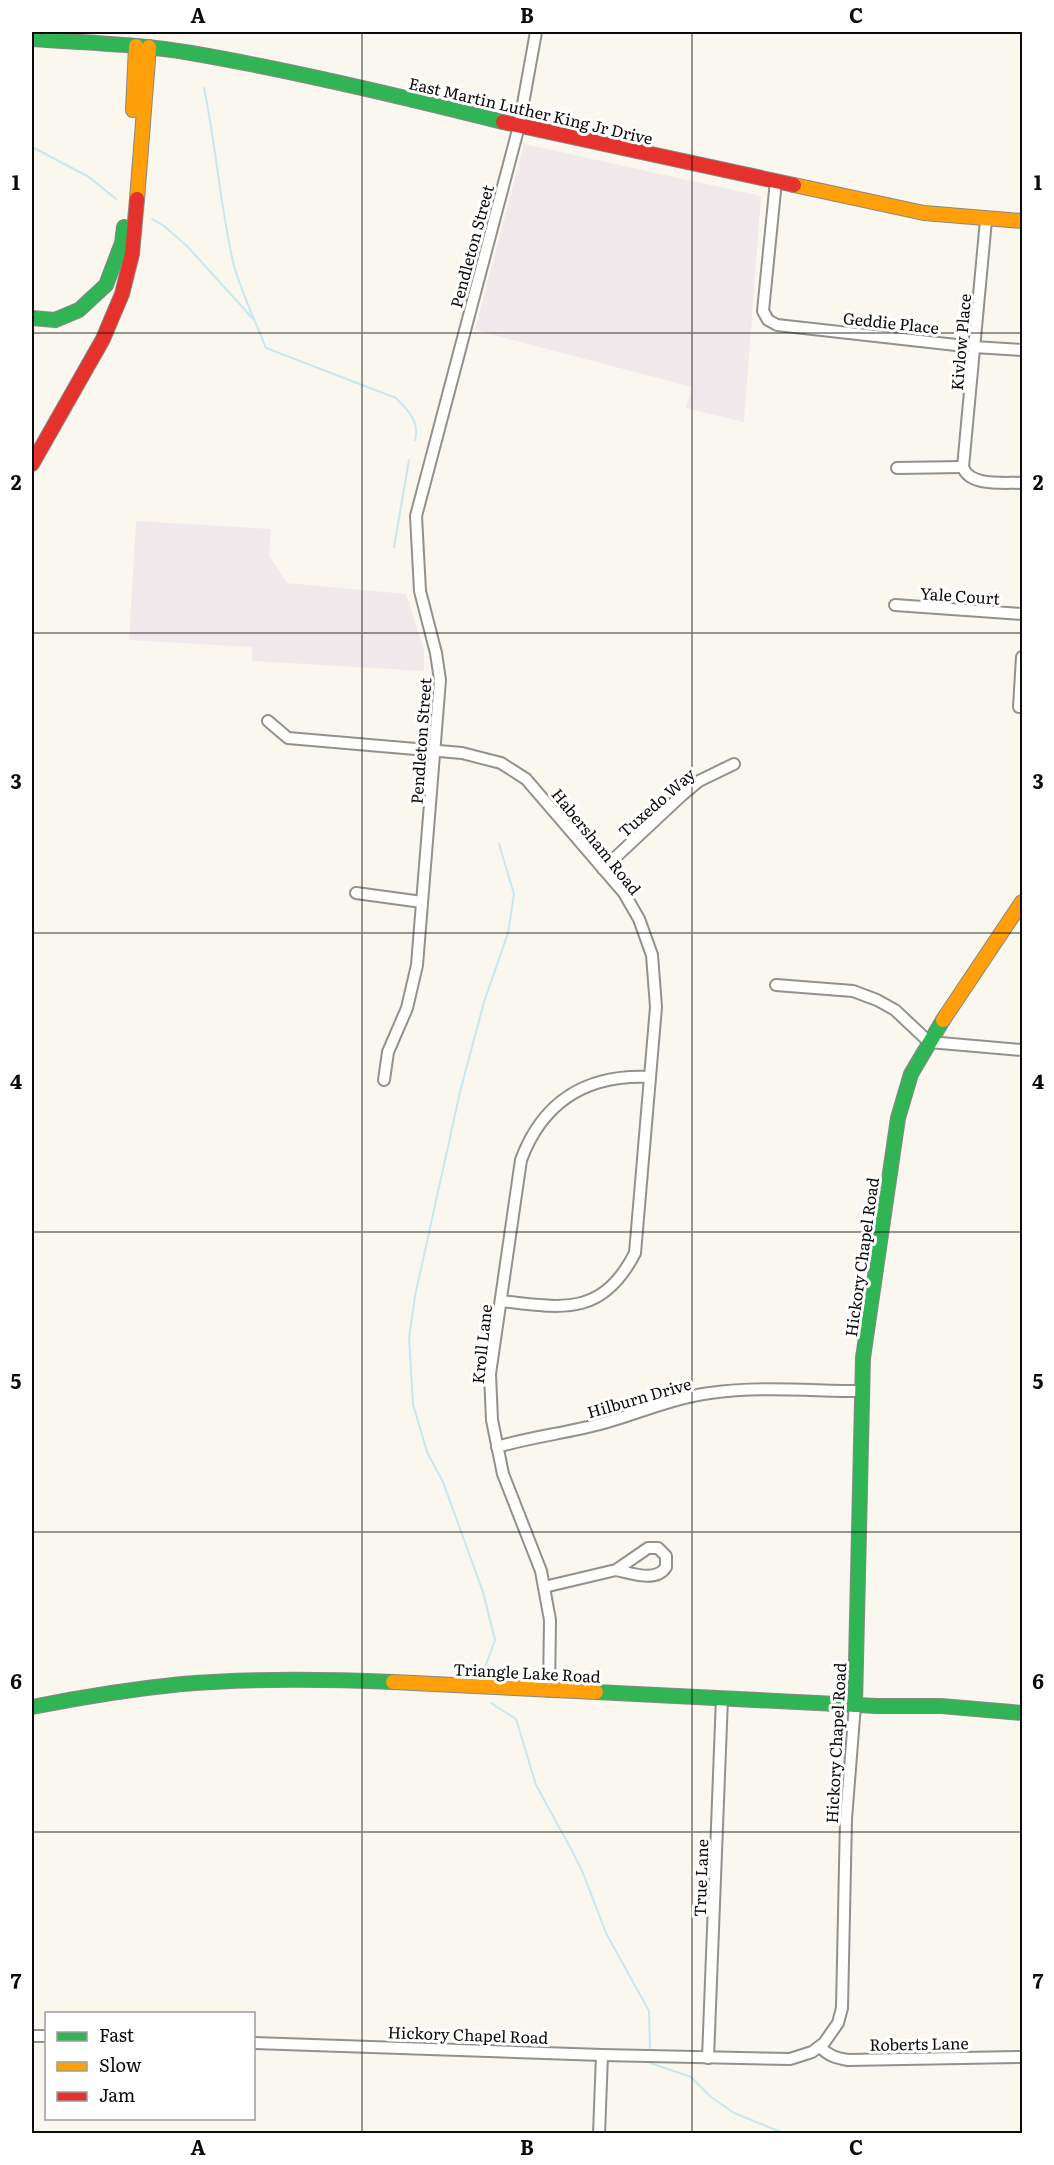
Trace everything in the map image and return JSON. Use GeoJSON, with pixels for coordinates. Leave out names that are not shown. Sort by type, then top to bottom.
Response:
{"type":"FeatureCollection","features":[{"type":"Feature","properties":{"kind":"main road","name":"East Martin Luther King Jr Drive"},"geometry":{"type":"LineString","coordinates":[[32,39],[143,47],[190,53],[275,69],[420,101],[519,126],[924,213],[987,220],[1023,221]]}},
{"type":"Feature","properties":{"kind":"main road"},"geometry":{"type":"LineString","coordinates":[[32,318],[55,320],[80,310],[106,285],[115,264],[122,243],[126,214],[143,47]]}},
{"type":"Feature","properties":{"kind":"main road"},"geometry":{"type":"LineString","coordinates":[[32,464],[103,339],[122,294],[132,254],[143,47]]}},
{"type":"Feature","properties":{"kind":"main road","name":"Hickory Chapel Road"},"geometry":{"type":"LineString","coordinates":[[855,1705],[863,1358],[898,1118],[911,1074],[929,1042],[1020,908]]}},
{"type":"Feature","properties":{"kind":"main road","name":"Triangle Lake Road"},"geometry":{"type":"LineString","coordinates":[[32,1707],[98,1694],[184,1684],[270,1680],[440,1683],[549,1691],[855,1705],[942,1706],[1023,1713]]}},
{"type":"Feature","properties":{"kind":"street","name":"Pendleton Street"},"geometry":{"type":"LineString","coordinates":[[384,1080],[388,1052],[407,1008],[417,965],[440,680],[436,653],[420,591],[416,516],[519,126],[536,32]]}},
{"type":"Feature","properties":{"kind":"street","name":"Geddie Place"},"geometry":{"type":"LineString","coordinates":[[776,181],[763,311],[768,320],[777,324],[974,347],[1023,350]]}},
{"type":"Feature","properties":{"kind":"street","name":"Kivlow Place"},"geometry":{"type":"LineString","coordinates":[[963,467],[987,220]]}},
{"type":"Feature","properties":{"kind":"street"},"geometry":{"type":"LineString","coordinates":[[897,468],[963,467],[969,477],[976,480],[1023,483]]}},
{"type":"Feature","properties":{"kind":"street","name":"Yale Court"},"geometry":{"type":"LineString","coordinates":[[895,605],[1023,614]]}},
{"type":"Feature","properties":{"kind":"street"},"geometry":{"type":"LineString","coordinates":[[1019,707],[1023,657]]}},
{"type":"Feature","properties":{"kind":"street","name":"Habersham Road"},"geometry":{"type":"LineString","coordinates":[[268,721],[288,738],[462,753],[501,763],[526,778],[624,893],[639,919],[652,955],[656,1007],[634,1253],[626,1269],[606,1291],[577,1304],[557,1307],[501,1301]]}},
{"type":"Feature","properties":{"kind":"street","name":"Tuxedo Way"},"geometry":{"type":"LineString","coordinates":[[603,869],[699,781],[734,764]]}},
{"type":"Feature","properties":{"kind":"street"},"geometry":{"type":"LineString","coordinates":[[356,893],[422,902]]}},
{"type":"Feature","properties":{"kind":"street"},"geometry":{"type":"LineString","coordinates":[[776,985],[853,991],[877,1000],[894,1010],[929,1042],[1023,1050]]}},
{"type":"Feature","properties":{"kind":"street","name":"Kroll Lane"},"geometry":{"type":"LineString","coordinates":[[549,1691],[550,1620],[541,1571],[503,1474],[492,1420],[490,1374],[521,1160],[536,1128],[557,1104],[583,1088],[615,1078],[650,1077]]}},
{"type":"Feature","properties":{"kind":"street","name":"Hilburn Drive"},"geometry":{"type":"LineString","coordinates":[[497,1447],[597,1425],[677,1399],[710,1393],[747,1390],[862,1391]]}},
{"type":"Feature","properties":{"kind":"street"},"geometry":{"type":"LineString","coordinates":[[544,1587],[616,1570]]}},
{"type":"Feature","properties":{"kind":"street","name":"True Lane"},"geometry":{"type":"LineString","coordinates":[[708,2058],[722,1698]]}},
{"type":"Feature","properties":{"kind":"street","name":"Hickory Chapel Road"},"geometry":{"type":"LineString","coordinates":[[255,2043],[708,2058],[790,2059],[807,2055],[820,2047],[832,2034],[842,2008],[846,1819],[855,1705]]}},
{"type":"Feature","properties":{"kind":"street","name":"Roberts Lane"},"geometry":{"type":"LineString","coordinates":[[820,2047],[834,2058],[848,2060],[1023,2057]]}},
{"type":"Feature","properties":{"kind":"street"},"geometry":{"type":"LineString","coordinates":[[599,2133],[602,2055]]}},
{"type":"Feature","properties":{"kind":"shaded area"},"geometry":{"type":"Polygon","coordinates":[[[524,144],[761,196],[744,422],[686,408],[692,387],[475,330],[524,144]]]}},
{"type":"Feature","properties":{"kind":"shaded area"},"geometry":{"type":"Polygon","coordinates":[[[136,521],[271,529],[269,555],[287,583],[406,594],[424,650],[424,671],[252,661],[252,647],[129,640],[136,521]]]}},
{"type":"Feature","properties":{"kind":"waterway"},"geometry":{"type":"LineString","coordinates":[[204,88],[233,262],[266,348],[396,398],[409,412],[414,422],[415,440]]}},
{"type":"Feature","properties":{"kind":"waterway"},"geometry":{"type":"LineString","coordinates":[[32,147],[89,177],[116,199]]}},
{"type":"Feature","properties":{"kind":"waterway"},"geometry":{"type":"LineString","coordinates":[[152,219],[187,246],[254,320]]}},
{"type":"Feature","properties":{"kind":"waterway"},"geometry":{"type":"LineString","coordinates":[[394,547],[409,460]]}},
{"type":"Feature","properties":{"kind":"waterway"},"geometry":{"type":"LineString","coordinates":[[485,1667],[495,1640],[483,1592],[443,1482],[427,1452],[413,1404],[409,1338],[415,1296],[460,1092],[484,1002],[508,933],[514,894],[499,844]]}},
{"type":"Feature","properties":{"kind":"waterway"},"geometry":{"type":"LineString","coordinates":[[491,1703],[516,1719],[536,1785],[583,1873],[606,1933],[649,2011],[650,2049]]}},
{"type":"Feature","properties":{"kind":"waterway"},"geometry":{"type":"LineString","coordinates":[[650,2063],[691,2077],[711,2097],[734,2113],[786,2134]]}},
{"type":"Feature","properties":{"kind":"traffic: fast"},"geometry":{"type":"LineString","coordinates":[[32,39],[191,53],[348,84],[503,122]]}},
{"type":"Feature","properties":{"kind":"traffic: fast"},"geometry":{"type":"LineString","coordinates":[[32,318],[55,320],[79,310],[106,285],[122,243],[124,227]]}},
{"type":"Feature","properties":{"kind":"traffic: fast"},"geometry":{"type":"LineString","coordinates":[[855,1705],[863,1358],[898,1118],[911,1074],[943,1020]]}},
{"type":"Feature","properties":{"kind":"traffic: fast"},"geometry":{"type":"LineString","coordinates":[[32,1707],[126,1691],[208,1682],[288,1680],[393,1682]]}},
{"type":"Feature","properties":{"kind":"traffic: fast"},"geometry":{"type":"LineString","coordinates":[[596,1692],[877,1706],[941,1706],[1022,1713]]}},
{"type":"Feature","properties":{"kind":"traffic: slow"},"geometry":{"type":"LineString","coordinates":[[133,110],[136,46]]}},
{"type":"Feature","properties":{"kind":"traffic: slow"},"geometry":{"type":"LineString","coordinates":[[137,199],[149,47]]}},
{"type":"Feature","properties":{"kind":"traffic: slow"},"geometry":{"type":"LineString","coordinates":[[794,185],[924,213],[1022,221]]}},
{"type":"Feature","properties":{"kind":"traffic: slow"},"geometry":{"type":"LineString","coordinates":[[943,1020],[1022,902]]}},
{"type":"Feature","properties":{"kind":"traffic: slow"},"geometry":{"type":"LineString","coordinates":[[393,1682],[596,1692]]}},
{"type":"Feature","properties":{"kind":"traffic: jam"},"geometry":{"type":"LineString","coordinates":[[503,122],[794,185]]}},
{"type":"Feature","properties":{"kind":"traffic: jam"},"geometry":{"type":"LineString","coordinates":[[32,464],[103,339],[122,294],[132,254],[137,199]]}}]}
